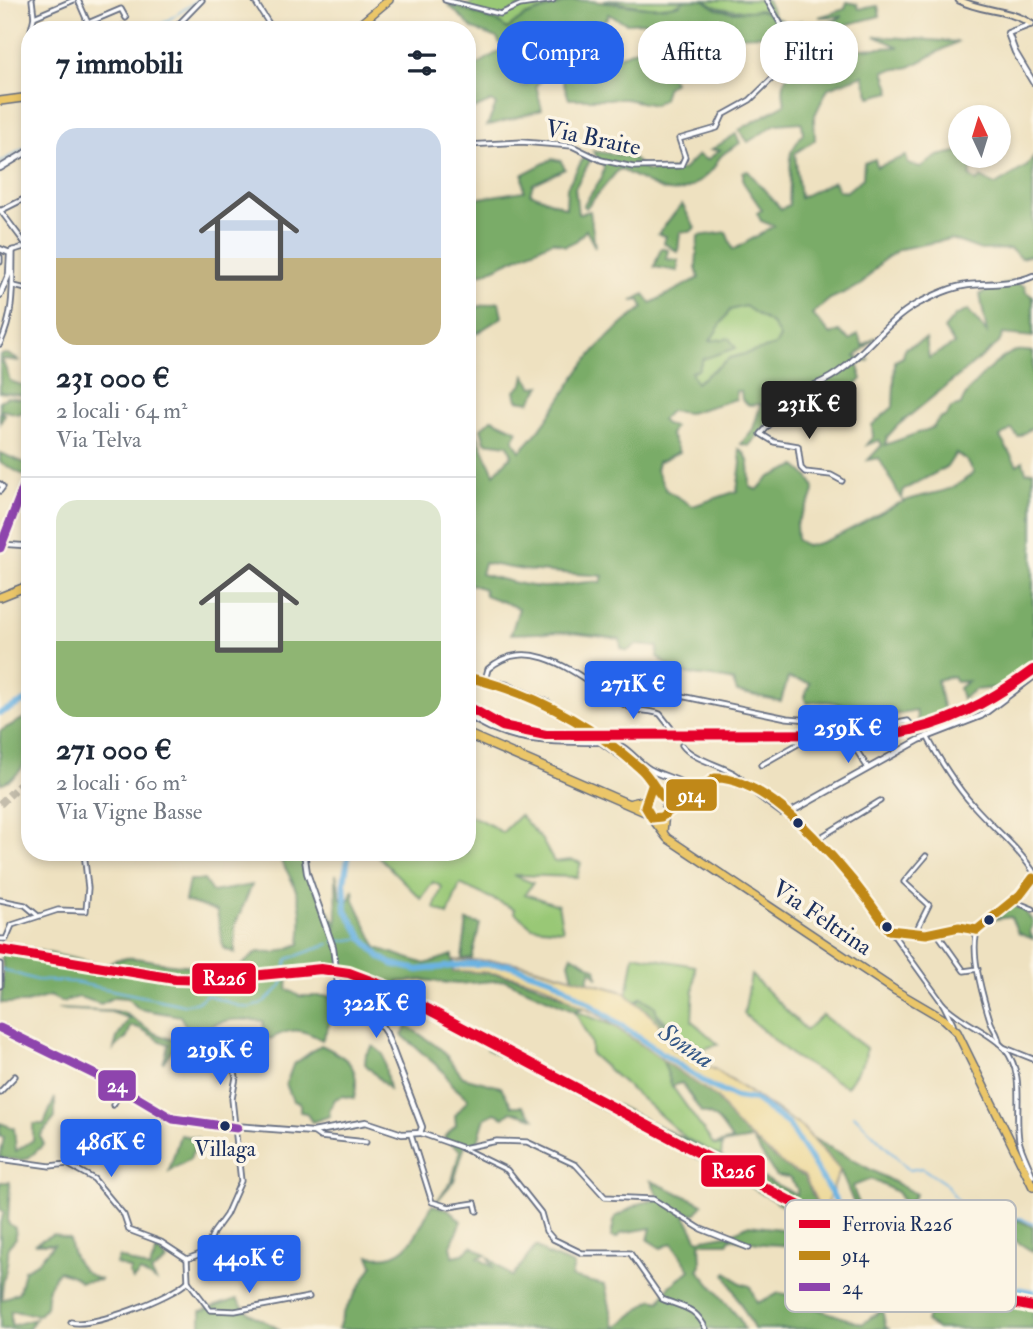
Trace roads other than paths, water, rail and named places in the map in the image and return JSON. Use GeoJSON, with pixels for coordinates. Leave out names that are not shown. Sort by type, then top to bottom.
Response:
{"type":"FeatureCollection","features":[{"type":"Feature","properties":{"kind":"highway"},"geometry":{"type":"LineString","coordinates":[[476,738],[630,804],[649,815]]}},
{"type":"Feature","properties":{"kind":"highway"},"geometry":{"type":"LineString","coordinates":[[630,804],[649,799]]}},
{"type":"Feature","properties":{"kind":"main road"},"geometry":{"type":"LineString","coordinates":[[364,21],[389,0]]}},
{"type":"Feature","properties":{"kind":"main road"},"geometry":{"type":"LineString","coordinates":[[958,0],[989,12],[1019,15],[1032,24]]}},
{"type":"Feature","properties":{"kind":"main road"},"geometry":{"type":"LineString","coordinates":[[0,101],[21,98]]}},
{"type":"Feature","properties":{"kind":"main road"},"geometry":{"type":"LineString","coordinates":[[0,545],[21,493]]}},
{"type":"Feature","properties":{"kind":"main road"},"geometry":{"type":"LineString","coordinates":[[0,594],[21,588]]}},
{"type":"Feature","properties":{"kind":"main road"},"geometry":{"type":"LineString","coordinates":[[476,678],[514,688],[547,703],[642,770],[663,800],[665,836]]}},
{"type":"Feature","properties":{"kind":"main road"},"geometry":{"type":"LineString","coordinates":[[649,815],[652,786]]}},
{"type":"Feature","properties":{"kind":"main road"},"geometry":{"type":"LineString","coordinates":[[649,799],[663,800]]}},
{"type":"Feature","properties":{"kind":"main road","name":"Via Feltrina"},"geometry":{"type":"LineString","coordinates":[[649,815],[665,814]]}},
{"type":"Feature","properties":{"kind":"main road","name":"Via Feltrina"},"geometry":{"type":"LineString","coordinates":[[649,815],[665,836],[956,1029],[1016,1143],[1033,1187]]}},
{"type":"Feature","properties":{"kind":"street"},"geometry":{"type":"LineString","coordinates":[[32,0],[33,21]]}},
{"type":"Feature","properties":{"kind":"street"},"geometry":{"type":"LineString","coordinates":[[34,17],[76,0],[87,21]]}},
{"type":"Feature","properties":{"kind":"street"},"geometry":{"type":"LineString","coordinates":[[182,21],[202,0]]}},
{"type":"Feature","properties":{"kind":"street"},"geometry":{"type":"LineString","coordinates":[[254,0],[267,21]]}},
{"type":"Feature","properties":{"kind":"street"},"geometry":{"type":"LineString","coordinates":[[444,0],[500,14],[520,5],[552,0]]}},
{"type":"Feature","properties":{"kind":"street","name":"Via Braite"},"geometry":{"type":"LineString","coordinates":[[476,145],[522,142],[572,146],[601,160],[634,166],[681,166],[685,157],[679,139],[717,128],[723,115],[750,100],[792,58],[788,40],[767,0]]}},
{"type":"Feature","properties":{"kind":"street"},"geometry":{"type":"LineString","coordinates":[[93,21],[121,9],[126,18]]}},
{"type":"Feature","properties":{"kind":"street"},"geometry":{"type":"LineString","coordinates":[[1032,24],[1008,33],[1015,52],[1033,82]]}},
{"type":"Feature","properties":{"kind":"street"},"geometry":{"type":"LineString","coordinates":[[0,168],[21,155]]}},
{"type":"Feature","properties":{"kind":"street"},"geometry":{"type":"LineString","coordinates":[[21,200],[0,211],[21,237]]}},
{"type":"Feature","properties":{"kind":"street"},"geometry":{"type":"LineString","coordinates":[[0,259],[1,249],[11,253],[21,249]]}},
{"type":"Feature","properties":{"kind":"street"},"geometry":{"type":"LineString","coordinates":[[0,344],[11,315],[14,286],[11,253]]}},
{"type":"Feature","properties":{"kind":"street"},"geometry":{"type":"LineString","coordinates":[[0,295],[9,274],[11,253]]}},
{"type":"Feature","properties":{"kind":"street"},"geometry":{"type":"LineString","coordinates":[[842,481],[831,475],[805,472],[801,468],[798,446],[768,440],[761,434],[771,423],[806,405],[815,385],[834,376],[866,350],[901,313],[918,303],[965,285],[1010,282],[1033,276]]}},
{"type":"Feature","properties":{"kind":"street"},"geometry":{"type":"LineString","coordinates":[[14,286],[21,288]]}},
{"type":"Feature","properties":{"kind":"street"},"geometry":{"type":"LineString","coordinates":[[0,484],[3,487],[0,491]]}},
{"type":"Feature","properties":{"kind":"street"},"geometry":{"type":"LineString","coordinates":[[0,545],[21,546]]}},
{"type":"Feature","properties":{"kind":"street"},"geometry":{"type":"LineString","coordinates":[[485,680],[488,669],[495,663],[516,657],[540,656],[567,666],[631,708],[660,714],[675,733]]}},
{"type":"Feature","properties":{"kind":"street"},"geometry":{"type":"LineString","coordinates":[[785,814],[868,768],[917,735],[927,736],[981,716],[1033,677]]}},
{"type":"Feature","properties":{"kind":"street"},"geometry":{"type":"LineString","coordinates":[[614,696],[642,688],[788,718],[883,726],[908,721],[917,735]]}},
{"type":"Feature","properties":{"kind":"street"},"geometry":{"type":"LineString","coordinates":[[476,720],[488,727],[518,737],[620,744],[647,767],[681,781],[695,792]]}},
{"type":"Feature","properties":{"kind":"street"},"geometry":{"type":"LineString","coordinates":[[927,736],[938,758],[972,804],[1016,847],[1033,871]]}},
{"type":"Feature","properties":{"kind":"street"},"geometry":{"type":"LineString","coordinates":[[761,765],[807,740],[854,742],[868,768]]}},
{"type":"Feature","properties":{"kind":"street"},"geometry":{"type":"LineString","coordinates":[[682,745],[694,758],[714,764],[746,782],[747,787]]}},
{"type":"Feature","properties":{"kind":"street","name":"Via Feltrina"},"geometry":{"type":"LineString","coordinates":[[665,814],[707,781],[719,778],[747,787],[785,814],[843,865],[943,1004],[956,1029]]}},
{"type":"Feature","properties":{"kind":"street"},"geometry":{"type":"LineString","coordinates":[[663,800],[678,803]]}},
{"type":"Feature","properties":{"kind":"street"},"geometry":{"type":"LineString","coordinates":[[815,840],[880,801]]}},
{"type":"Feature","properties":{"kind":"street"},"geometry":{"type":"LineString","coordinates":[[915,933],[929,905],[904,882],[926,856]]}},
{"type":"Feature","properties":{"kind":"street"},"geometry":{"type":"LineString","coordinates":[[0,939],[6,939],[12,925],[37,915],[58,909],[86,911],[88,888],[85,861]]}},
{"type":"Feature","properties":{"kind":"street"},"geometry":{"type":"LineString","coordinates":[[305,861],[330,938],[338,984],[366,1003],[386,1033],[422,1127],[420,1133]]}},
{"type":"Feature","properties":{"kind":"street"},"geometry":{"type":"LineString","coordinates":[[1033,878],[1013,901],[977,930],[974,949],[1001,1045],[1017,1079],[1016,1143],[1033,1175]]}},
{"type":"Feature","properties":{"kind":"street"},"geometry":{"type":"LineString","coordinates":[[0,900],[25,905],[37,915]]}},
{"type":"Feature","properties":{"kind":"street"},"geometry":{"type":"LineString","coordinates":[[1013,901],[1033,909]]}},
{"type":"Feature","properties":{"kind":"street"},"geometry":{"type":"LineString","coordinates":[[890,930],[915,933],[937,933],[959,927],[977,930]]}},
{"type":"Feature","properties":{"kind":"street"},"geometry":{"type":"LineString","coordinates":[[937,933],[964,971],[978,969]]}},
{"type":"Feature","properties":{"kind":"street"},"geometry":{"type":"LineString","coordinates":[[0,986],[1,967]]}},
{"type":"Feature","properties":{"kind":"street"},"geometry":{"type":"LineString","coordinates":[[943,1004],[961,1020],[1001,1045],[1033,1059]]}},
{"type":"Feature","properties":{"kind":"street"},"geometry":{"type":"LineString","coordinates":[[956,1029],[961,1020]]}},
{"type":"Feature","properties":{"kind":"street"},"geometry":{"type":"LineString","coordinates":[[0,1028],[110,1082],[158,1112],[182,1122],[313,1132],[366,1122],[411,1135],[420,1133],[463,1148],[513,1175],[541,1213],[550,1237],[582,1254],[629,1252],[663,1299],[689,1307],[701,1317],[706,1329]]}},
{"type":"Feature","properties":{"kind":"street"},"geometry":{"type":"LineString","coordinates":[[187,1259],[206,1252],[240,1186],[237,1128],[232,1099],[236,1077],[231,1058],[233,1049]]}},
{"type":"Feature","properties":{"kind":"street"},"geometry":{"type":"LineString","coordinates":[[0,1092],[15,1076]]}},
{"type":"Feature","properties":{"kind":"street"},"geometry":{"type":"LineString","coordinates":[[110,1082],[120,1093],[134,1096]]}},
{"type":"Feature","properties":{"kind":"street"},"geometry":{"type":"LineString","coordinates":[[113,1105],[120,1093]]}},
{"type":"Feature","properties":{"kind":"street"},"geometry":{"type":"LineString","coordinates":[[313,1132],[320,1137],[366,1142]]}},
{"type":"Feature","properties":{"kind":"street"},"geometry":{"type":"LineString","coordinates":[[411,1135],[432,1202],[449,1207],[475,1203],[477,1211]]}},
{"type":"Feature","properties":{"kind":"street"},"geometry":{"type":"LineString","coordinates":[[463,1148],[497,1141],[527,1142],[576,1165],[605,1197],[653,1199],[701,1229],[749,1248]]}},
{"type":"Feature","properties":{"kind":"street"},"geometry":{"type":"LineString","coordinates":[[0,1160],[50,1166],[67,1164],[99,1184],[105,1196],[124,1216],[129,1230],[161,1242],[187,1259]]}},
{"type":"Feature","properties":{"kind":"street"},"geometry":{"type":"LineString","coordinates":[[187,1259],[188,1281],[198,1299],[210,1310],[220,1312],[309,1297]]}},
{"type":"Feature","properties":{"kind":"street"},"geometry":{"type":"LineString","coordinates":[[71,1322],[77,1325],[107,1320],[178,1289],[188,1281]]}},
{"type":"Feature","properties":{"kind":"waterway"},"geometry":{"type":"LineString","coordinates":[[166,21],[198,0]]}},
{"type":"Feature","properties":{"kind":"waterway"},"geometry":{"type":"LineString","coordinates":[[0,163],[21,150]]}},
{"type":"Feature","properties":{"kind":"waterway","name":"Sonna"},"geometry":{"type":"LineString","coordinates":[[0,713],[21,703]]}},
{"type":"Feature","properties":{"kind":"waterway","name":"Sonna"},"geometry":{"type":"LineString","coordinates":[[348,861],[344,882],[346,911],[363,938],[380,957],[392,964],[418,970],[470,964],[509,965],[553,979],[710,1086],[736,1097],[755,1100],[788,1124],[836,1200]]}},
{"type":"Feature","properties":{"kind":"waterway"},"geometry":{"type":"LineString","coordinates":[[334,942],[363,938]]}},
{"type":"Feature","properties":{"kind":"waterway"},"geometry":{"type":"LineString","coordinates":[[1,969],[36,980],[73,982],[184,1005],[198,1002],[206,995],[252,1007],[260,1004],[281,986],[288,959],[329,944]]}},
{"type":"Feature","properties":{"kind":"waterway"},"geometry":{"type":"LineString","coordinates":[[854,1115],[909,1170],[922,1168],[946,1184],[957,1200]]}},
{"type":"Feature","properties":{"kind":"waterway"},"geometry":{"type":"LineString","coordinates":[[1016,1218],[1033,1224]]}},
{"type":"Feature","properties":{"kind":"waterway","name":"Sonna"},"geometry":{"type":"LineString","coordinates":[[1016,1289],[1033,1292]]}},
{"type":"Feature","properties":{"kind":"tunnel"},"geometry":{"type":"LineString","coordinates":[[0,804],[21,784]]}},
{"type":"Feature","properties":{"kind":"rail line","name":"R226"},"geometry":{"type":"LineString","coordinates":[[476,711],[502,726],[546,735],[891,734],[930,725],[966,711],[1033,670]]}},
{"type":"Feature","properties":{"kind":"rail line","name":"R226"},"geometry":{"type":"LineString","coordinates":[[0,950],[175,979],[210,980],[321,969],[349,973],[386,987],[788,1200]]}},
{"type":"Feature","properties":{"kind":"rail line","name":"R226"},"geometry":{"type":"LineString","coordinates":[[1016,1304],[1033,1307]]}},
{"type":"Feature","properties":{"kind":"place","name":"Villaga"},"geometry":{"type":"Point","coordinates":[225,1126]}}]}
